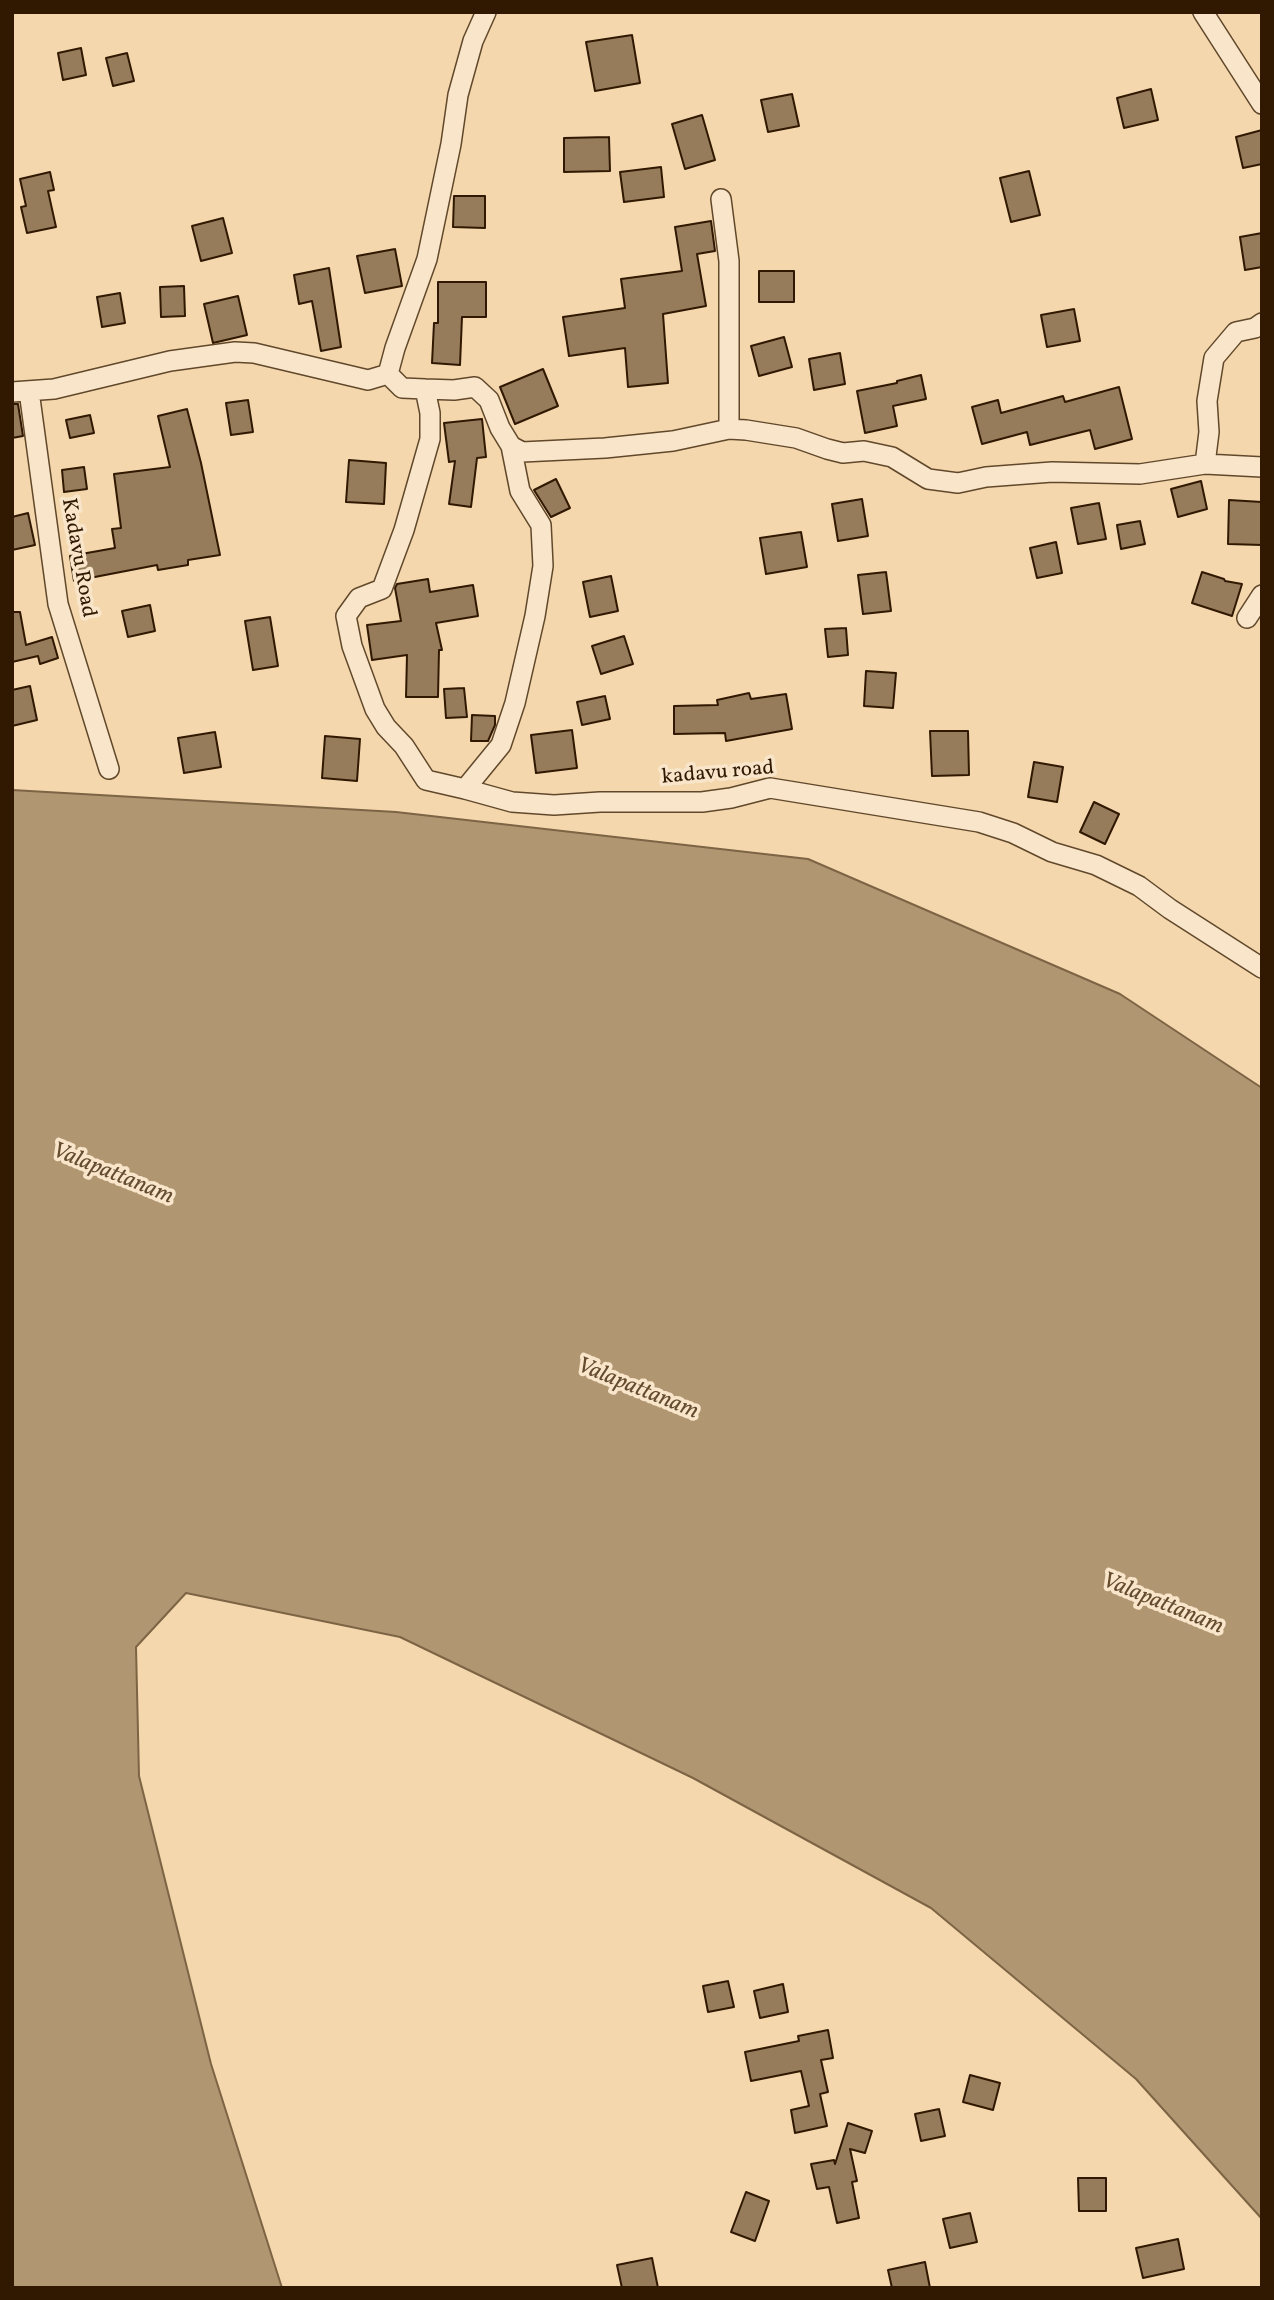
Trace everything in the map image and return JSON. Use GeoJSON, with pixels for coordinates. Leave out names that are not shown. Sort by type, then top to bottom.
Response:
{"type":"FeatureCollection","features":[{"type":"Feature","properties":{"kind":"street"},"geometry":{"type":"LineString","coordinates":[[388,374],[398,337],[426,259],[451,144],[458,95],[473,41],[486,12]]}},
{"type":"Feature","properties":{"kind":"street"},"geometry":{"type":"LineString","coordinates":[[1203,12],[1259,93]]}},
{"type":"Feature","properties":{"kind":"street"},"geometry":{"type":"LineString","coordinates":[[722,199],[729,261],[730,429]]}},
{"type":"Feature","properties":{"kind":"street"},"geometry":{"type":"LineString","coordinates":[[1205,464],[1209,432],[1207,401],[1214,358],[1236,331],[1255,328],[1262,323]]}},
{"type":"Feature","properties":{"kind":"street"},"geometry":{"type":"LineString","coordinates":[[21,392],[54,390],[170,361],[235,352],[254,353],[368,380],[388,374]]}},
{"type":"Feature","properties":{"kind":"street"},"geometry":{"type":"LineString","coordinates":[[388,374],[402,388],[454,390],[475,387],[489,400],[500,428],[511,446],[520,491],[541,525],[543,566],[535,616],[515,703],[501,745],[465,789]]}},
{"type":"Feature","properties":{"kind":"street","name":"kadavu road"},"geometry":{"type":"LineString","coordinates":[[425,389],[430,413],[430,439],[404,530],[382,589],[359,598],[346,616],[352,646],[375,709],[426,780],[512,802],[554,806],[600,802],[702,802],[770,788],[979,822],[1013,833],[1052,852],[1096,865],[1139,886],[1262,968]]}},
{"type":"Feature","properties":{"kind":"street","name":"Kadavu Road"},"geometry":{"type":"LineString","coordinates":[[21,392],[58,604],[109,769]]}},
{"type":"Feature","properties":{"kind":"street"},"geometry":{"type":"LineString","coordinates":[[511,446],[522,452],[605,448],[673,441],[730,429],[796,438],[843,453],[864,451],[892,457],[928,479],[958,483],[986,477],[1052,472],[1140,474],[1205,464],[1262,467]]}},
{"type":"Feature","properties":{"kind":"street"},"geometry":{"type":"LineString","coordinates":[[1247,618],[1262,595]]}},
{"type":"Feature","properties":{"kind":"water","name":"Valapattanam"},"geometry":{"type":"Polygon","coordinates":[[[12,790],[396,812],[808,859],[1120,994],[1262,1088],[1262,2219],[1136,2079],[931,1908],[693,1778],[400,1637],[186,1593],[136,1647],[139,1776],[211,2064],[282,2288],[12,2288],[12,790]]]}},
{"type":"Feature","properties":{"kind":"building"},"geometry":{"type":"Polygon","coordinates":[[[632,35],[640,83],[595,91],[586,42],[632,35]]]}},
{"type":"Feature","properties":{"kind":"building"},"geometry":{"type":"Polygon","coordinates":[[[81,48],[86,75],[63,80],[58,53],[81,48]]]}},
{"type":"Feature","properties":{"kind":"building"},"geometry":{"type":"Polygon","coordinates":[[[127,53],[134,81],[113,86],[106,58],[127,53]]]}},
{"type":"Feature","properties":{"kind":"building"},"geometry":{"type":"Polygon","coordinates":[[[1151,89],[1158,120],[1124,128],[1117,98],[1151,89]]]}},
{"type":"Feature","properties":{"kind":"building"},"geometry":{"type":"Polygon","coordinates":[[[792,94],[799,126],[768,132],[761,100],[792,94]]]}},
{"type":"Feature","properties":{"kind":"building"},"geometry":{"type":"Polygon","coordinates":[[[702,115],[715,160],[685,169],[672,124],[702,115]]]}},
{"type":"Feature","properties":{"kind":"building"},"geometry":{"type":"Polygon","coordinates":[[[1262,130],[1262,164],[1243,168],[1236,137],[1262,130]]]}},
{"type":"Feature","properties":{"kind":"building"},"geometry":{"type":"Polygon","coordinates":[[[609,137],[610,171],[564,172],[564,138],[609,137]]]}},
{"type":"Feature","properties":{"kind":"building"},"geometry":{"type":"Polygon","coordinates":[[[661,167],[664,197],[624,202],[620,172],[661,167]]]}},
{"type":"Feature","properties":{"kind":"building"},"geometry":{"type":"Polygon","coordinates":[[[1029,171],[1040,215],[1011,222],[1000,178],[1029,171]]]}},
{"type":"Feature","properties":{"kind":"building"},"geometry":{"type":"Polygon","coordinates":[[[50,172],[54,190],[48,191],[56,227],[27,233],[21,207],[26,206],[20,179],[50,172]]]}},
{"type":"Feature","properties":{"kind":"building"},"geometry":{"type":"Polygon","coordinates":[[[454,196],[485,196],[485,228],[453,227],[454,196]]]}},
{"type":"Feature","properties":{"kind":"building"},"geometry":{"type":"Polygon","coordinates":[[[223,218],[232,253],[201,261],[192,226],[223,218]]]}},
{"type":"Feature","properties":{"kind":"building"},"geometry":{"type":"Polygon","coordinates":[[[711,221],[715,251],[697,254],[706,306],[663,314],[668,383],[628,387],[625,348],[569,356],[563,317],[625,308],[621,279],[682,271],[675,227],[711,221]]]}},
{"type":"Feature","properties":{"kind":"building"},"geometry":{"type":"Polygon","coordinates":[[[1262,233],[1262,267],[1245,270],[1240,237],[1262,233]]]}},
{"type":"Feature","properties":{"kind":"building"},"geometry":{"type":"Polygon","coordinates":[[[395,249],[402,286],[365,293],[357,256],[395,249]]]}},
{"type":"Feature","properties":{"kind":"building"},"geometry":{"type":"Polygon","coordinates":[[[329,268],[341,347],[321,351],[312,301],[299,304],[294,275],[329,268]]]}},
{"type":"Feature","properties":{"kind":"building"},"geometry":{"type":"Polygon","coordinates":[[[759,271],[794,271],[794,302],[759,302],[759,271]]]}},
{"type":"Feature","properties":{"kind":"building"},"geometry":{"type":"Polygon","coordinates":[[[438,282],[486,282],[486,317],[462,317],[460,365],[432,363],[434,323],[438,323],[438,282]]]}},
{"type":"Feature","properties":{"kind":"building"},"geometry":{"type":"Polygon","coordinates":[[[184,286],[185,316],[161,317],[160,287],[184,286]]]}},
{"type":"Feature","properties":{"kind":"building"},"geometry":{"type":"Polygon","coordinates":[[[120,293],[125,323],[102,327],[97,297],[120,293]]]}},
{"type":"Feature","properties":{"kind":"building"},"geometry":{"type":"Polygon","coordinates":[[[238,296],[247,335],[213,343],[204,304],[238,296]]]}},
{"type":"Feature","properties":{"kind":"building"},"geometry":{"type":"Polygon","coordinates":[[[1074,309],[1080,341],[1047,347],[1041,315],[1074,309]]]}},
{"type":"Feature","properties":{"kind":"building"},"geometry":{"type":"Polygon","coordinates":[[[784,337],[792,367],[759,376],[751,346],[784,337]]]}},
{"type":"Feature","properties":{"kind":"building"},"geometry":{"type":"Polygon","coordinates":[[[840,353],[845,384],[814,390],[809,359],[840,353]]]}},
{"type":"Feature","properties":{"kind":"building"},"geometry":{"type":"Polygon","coordinates":[[[543,369],[558,406],[515,424],[500,387],[543,369]]]}},
{"type":"Feature","properties":{"kind":"building"},"geometry":{"type":"Polygon","coordinates":[[[921,375],[926,399],[893,406],[897,426],[865,433],[857,391],[921,375]]]}},
{"type":"Feature","properties":{"kind":"building"},"geometry":{"type":"Polygon","coordinates":[[[1119,387],[1132,439],[1095,449],[1090,430],[1030,445],[1027,432],[982,444],[972,407],[998,400],[1001,413],[1063,396],[1065,402],[1119,387]]]}},
{"type":"Feature","properties":{"kind":"building"},"geometry":{"type":"Polygon","coordinates":[[[248,400],[253,432],[231,435],[226,403],[248,400]]]}},
{"type":"Feature","properties":{"kind":"building"},"geometry":{"type":"Polygon","coordinates":[[[12,404],[18,404],[23,436],[12,438],[12,404]]]}},
{"type":"Feature","properties":{"kind":"building"},"geometry":{"type":"Polygon","coordinates":[[[187,409],[220,555],[188,560],[188,565],[158,570],[157,565],[74,581],[70,556],[115,548],[112,529],[121,528],[114,474],[170,467],[158,416],[187,409]]]}},
{"type":"Feature","properties":{"kind":"building"},"geometry":{"type":"Polygon","coordinates":[[[90,415],[94,433],[70,438],[66,420],[90,415]]]}},
{"type":"Feature","properties":{"kind":"building"},"geometry":{"type":"Polygon","coordinates":[[[482,419],[486,457],[477,458],[471,507],[449,504],[455,461],[449,462],[444,423],[482,419]]]}},
{"type":"Feature","properties":{"kind":"building"},"geometry":{"type":"Polygon","coordinates":[[[349,460],[386,463],[384,504],[346,502],[349,460]]]}},
{"type":"Feature","properties":{"kind":"building"},"geometry":{"type":"Polygon","coordinates":[[[84,467],[87,489],[64,492],[62,470],[84,467]]]}},
{"type":"Feature","properties":{"kind":"building"},"geometry":{"type":"Polygon","coordinates":[[[556,479],[570,508],[551,517],[534,490],[556,479]]]}},
{"type":"Feature","properties":{"kind":"building"},"geometry":{"type":"Polygon","coordinates":[[[1201,481],[1207,509],[1178,517],[1171,489],[1201,481]]]}},
{"type":"Feature","properties":{"kind":"building"},"geometry":{"type":"Polygon","coordinates":[[[862,499],[868,536],[838,541],[832,504],[862,499]]]}},
{"type":"Feature","properties":{"kind":"building"},"geometry":{"type":"Polygon","coordinates":[[[1229,500],[1262,502],[1262,545],[1228,544],[1229,500]]]}},
{"type":"Feature","properties":{"kind":"building"},"geometry":{"type":"Polygon","coordinates":[[[1099,503],[1106,539],[1078,544],[1071,508],[1099,503]]]}},
{"type":"Feature","properties":{"kind":"building"},"geometry":{"type":"Polygon","coordinates":[[[28,513],[35,545],[12,550],[12,517],[28,513]]]}},
{"type":"Feature","properties":{"kind":"building"},"geometry":{"type":"Polygon","coordinates":[[[1140,521],[1145,544],[1121,549],[1117,525],[1140,521]]]}},
{"type":"Feature","properties":{"kind":"building"},"geometry":{"type":"Polygon","coordinates":[[[801,532],[807,567],[766,574],[760,538],[801,532]]]}},
{"type":"Feature","properties":{"kind":"building"},"geometry":{"type":"Polygon","coordinates":[[[1056,542],[1062,573],[1037,578],[1030,548],[1056,542]]]}},
{"type":"Feature","properties":{"kind":"building"},"geometry":{"type":"Polygon","coordinates":[[[886,572],[891,611],[863,614],[858,575],[886,572]]]}},
{"type":"Feature","properties":{"kind":"building"},"geometry":{"type":"Polygon","coordinates":[[[1202,572],[1242,584],[1232,616],[1192,603],[1202,572]]]}},
{"type":"Feature","properties":{"kind":"building"},"geometry":{"type":"Polygon","coordinates":[[[611,576],[618,611],[590,617],[583,582],[611,576]]]}},
{"type":"Feature","properties":{"kind":"building"},"geometry":{"type":"Polygon","coordinates":[[[428,579],[430,592],[473,585],[478,616],[436,623],[442,650],[439,650],[438,697],[406,697],[407,655],[372,660],[367,625],[401,621],[395,588],[397,584],[428,579]]]}},
{"type":"Feature","properties":{"kind":"building"},"geometry":{"type":"Polygon","coordinates":[[[150,605],[155,631],[128,637],[122,611],[150,605]]]}},
{"type":"Feature","properties":{"kind":"building"},"geometry":{"type":"Polygon","coordinates":[[[12,612],[20,612],[26,645],[52,637],[58,658],[40,664],[38,656],[12,662],[12,612]]]}},
{"type":"Feature","properties":{"kind":"building"},"geometry":{"type":"Polygon","coordinates":[[[270,617],[278,666],[253,670],[245,621],[270,617]]]}},
{"type":"Feature","properties":{"kind":"building"},"geometry":{"type":"Polygon","coordinates":[[[846,628],[848,655],[828,657],[825,629],[846,628]]]}},
{"type":"Feature","properties":{"kind":"building"},"geometry":{"type":"Polygon","coordinates":[[[624,636],[633,664],[601,674],[592,646],[624,636]]]}},
{"type":"Feature","properties":{"kind":"building"},"geometry":{"type":"Polygon","coordinates":[[[866,671],[896,673],[893,708],[864,706],[866,671]]]}},
{"type":"Feature","properties":{"kind":"building"},"geometry":{"type":"Polygon","coordinates":[[[30,686],[37,720],[12,726],[12,690],[30,686]]]}},
{"type":"Feature","properties":{"kind":"building"},"geometry":{"type":"Polygon","coordinates":[[[464,688],[467,717],[446,718],[444,689],[464,688]]]}},
{"type":"Feature","properties":{"kind":"building"},"geometry":{"type":"Polygon","coordinates":[[[749,693],[751,699],[786,694],[792,729],[726,741],[725,733],[674,734],[674,706],[718,705],[717,700],[749,693]]]}},
{"type":"Feature","properties":{"kind":"building"},"geometry":{"type":"Polygon","coordinates":[[[605,696],[610,719],[582,725],[577,702],[605,696]]]}},
{"type":"Feature","properties":{"kind":"building"},"geometry":{"type":"Polygon","coordinates":[[[472,715],[495,716],[495,725],[488,741],[471,741],[472,715]]]}},
{"type":"Feature","properties":{"kind":"building"},"geometry":{"type":"Polygon","coordinates":[[[572,730],[577,768],[536,773],[531,735],[572,730]]]}},
{"type":"Feature","properties":{"kind":"building"},"geometry":{"type":"Polygon","coordinates":[[[930,731],[968,731],[969,775],[932,776],[930,731]]]}},
{"type":"Feature","properties":{"kind":"building"},"geometry":{"type":"Polygon","coordinates":[[[215,732],[221,767],[184,773],[178,738],[215,732]]]}},
{"type":"Feature","properties":{"kind":"building"},"geometry":{"type":"Polygon","coordinates":[[[325,736],[360,739],[357,781],[322,778],[325,736]]]}},
{"type":"Feature","properties":{"kind":"building"},"geometry":{"type":"Polygon","coordinates":[[[1034,762],[1063,767],[1057,802],[1028,797],[1034,762]]]}},
{"type":"Feature","properties":{"kind":"building"},"geometry":{"type":"Polygon","coordinates":[[[1094,802],[1119,814],[1105,844],[1080,832],[1094,802]]]}},
{"type":"Feature","properties":{"kind":"building"},"geometry":{"type":"Polygon","coordinates":[[[728,1981],[734,2007],[708,2012],[703,1986],[728,1981]]]}},
{"type":"Feature","properties":{"kind":"building"},"geometry":{"type":"Polygon","coordinates":[[[783,1984],[788,2012],[760,2018],[754,1991],[783,1984]]]}},
{"type":"Feature","properties":{"kind":"building"},"geometry":{"type":"Polygon","coordinates":[[[828,2030],[833,2058],[821,2060],[828,2092],[820,2094],[827,2126],[795,2133],[791,2110],[809,2106],[801,2071],[751,2081],[745,2052],[799,2041],[798,2036],[828,2030]]]}},
{"type":"Feature","properties":{"kind":"building"},"geometry":{"type":"Polygon","coordinates":[[[970,2075],[1000,2083],[993,2110],[963,2102],[970,2075]]]}},
{"type":"Feature","properties":{"kind":"building"},"geometry":{"type":"Polygon","coordinates":[[[939,2109],[945,2136],[921,2141],[915,2114],[939,2109]]]}},
{"type":"Feature","properties":{"kind":"building"},"geometry":{"type":"Polygon","coordinates":[[[848,2123],[872,2131],[865,2153],[850,2149],[857,2181],[852,2182],[859,2218],[837,2223],[829,2187],[817,2189],[811,2164],[834,2160],[835,2164],[848,2123]]]}},
{"type":"Feature","properties":{"kind":"building"},"geometry":{"type":"Polygon","coordinates":[[[1078,2178],[1106,2178],[1106,2211],[1079,2211],[1078,2178]]]}},
{"type":"Feature","properties":{"kind":"building"},"geometry":{"type":"Polygon","coordinates":[[[746,2192],[769,2201],[755,2241],[731,2232],[746,2192]]]}},
{"type":"Feature","properties":{"kind":"building"},"geometry":{"type":"Polygon","coordinates":[[[970,2213],[977,2242],[950,2248],[943,2219],[970,2213]]]}},
{"type":"Feature","properties":{"kind":"building"},"geometry":{"type":"Polygon","coordinates":[[[1178,2239],[1184,2269],[1143,2278],[1136,2248],[1178,2239]]]}},
{"type":"Feature","properties":{"kind":"building"},"geometry":{"type":"Polygon","coordinates":[[[652,2258],[658,2288],[622,2288],[617,2265],[652,2258]]]}},
{"type":"Feature","properties":{"kind":"building"},"geometry":{"type":"Polygon","coordinates":[[[925,2262],[930,2288],[892,2288],[888,2270],[925,2262]]]}}]}
